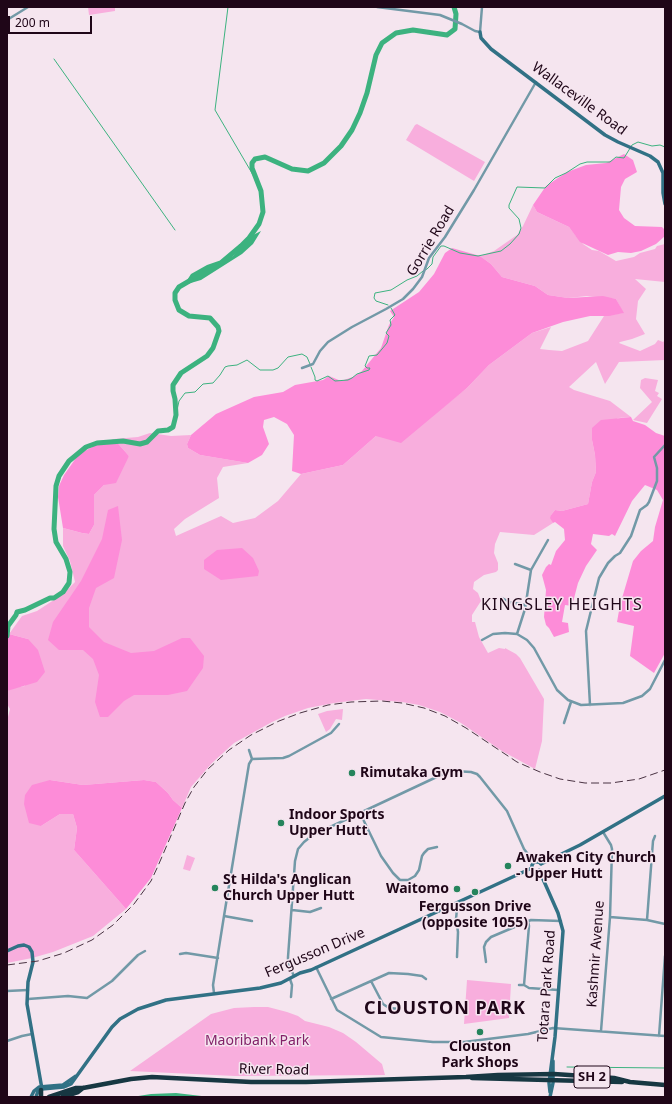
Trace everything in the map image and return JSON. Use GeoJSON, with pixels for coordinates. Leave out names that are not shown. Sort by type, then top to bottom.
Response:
{"type":"FeatureCollection","features":[{"type":"Feature","properties":{"kind":"highway","name":"River Road"},"geometry":{"type":"LineString","coordinates":[[49,1097],[76,1088],[152,1077],[251,1082],[306,1082],[466,1077],[478,1079],[551,1077],[614,1078],[630,1082],[665,1085]]}},
{"type":"Feature","properties":{"kind":"highway"},"geometry":{"type":"LineString","coordinates":[[41,1088],[41,1097]]}},
{"type":"Feature","properties":{"kind":"highway","name":"River Road"},"geometry":{"type":"LineString","coordinates":[[62,1097],[78,1092],[83,1088]]}},
{"type":"Feature","properties":{"kind":"main road","name":"Wallaceville Road"},"geometry":{"type":"LineString","coordinates":[[480,32],[481,38],[487,45],[605,135],[627,147],[650,156],[660,165],[663,173],[663,193],[665,204]]}},
{"type":"Feature","properties":{"kind":"main road"},"geometry":{"type":"LineString","coordinates":[[541,864],[541,868],[539,870],[536,871],[532,868],[534,862],[539,862],[541,864],[580,846],[665,796]]}},
{"type":"Feature","properties":{"kind":"main road","name":"Fergusson Drive"},"geometry":{"type":"LineString","coordinates":[[41,1088],[66,1087],[73,1082],[76,1075],[112,1027],[120,1019],[131,1012],[166,1000],[260,988],[282,983],[294,976],[532,868]]}},
{"type":"Feature","properties":{"kind":"main road","name":"Totara Park Road"},"geometry":{"type":"LineString","coordinates":[[539,870],[561,921],[563,931],[550,1097]]}},
{"type":"Feature","properties":{"kind":"main road"},"geometry":{"type":"LineString","coordinates":[[7,951],[22,945],[27,946],[31,950],[33,962],[28,990],[28,1009],[41,1088]]}},
{"type":"Feature","properties":{"kind":"main road"},"geometry":{"type":"LineString","coordinates":[[31,1097],[36,1089],[41,1088]]}},
{"type":"Feature","properties":{"kind":"main road"},"geometry":{"type":"LineString","coordinates":[[36,1097],[37,1092],[41,1088]]}},
{"type":"Feature","properties":{"kind":"street"},"geometry":{"type":"LineString","coordinates":[[7,20],[28,7]]}},
{"type":"Feature","properties":{"kind":"street"},"geometry":{"type":"LineString","coordinates":[[377,7],[431,13],[449,18],[480,32],[482,7]]}},
{"type":"Feature","properties":{"kind":"street","name":"Gorrie Road"},"geometry":{"type":"LineString","coordinates":[[302,368],[313,364],[320,350],[328,342],[358,324],[386,310],[413,289],[424,273],[426,265],[474,190],[536,82]]}},
{"type":"Feature","properties":{"kind":"street"},"geometry":{"type":"LineString","coordinates":[[590,705],[586,628],[600,574],[613,557],[620,553],[631,536],[640,510],[648,504],[655,489],[658,476],[654,457],[665,444]]}},
{"type":"Feature","properties":{"kind":"street"},"geometry":{"type":"LineString","coordinates":[[517,634],[526,605],[531,570],[548,540]]}},
{"type":"Feature","properties":{"kind":"street"},"geometry":{"type":"LineString","coordinates":[[515,564],[531,570]]}},
{"type":"Feature","properties":{"kind":"street"},"geometry":{"type":"LineString","coordinates":[[502,598],[526,605]]}},
{"type":"Feature","properties":{"kind":"street"},"geometry":{"type":"LineString","coordinates":[[482,640],[499,633],[517,634],[527,640],[534,647],[557,690],[571,702],[590,705],[623,703],[642,696],[650,689],[665,660]]}},
{"type":"Feature","properties":{"kind":"street"},"geometry":{"type":"LineString","coordinates":[[564,723],[571,702]]}},
{"type":"Feature","properties":{"kind":"street"},"geometry":{"type":"LineString","coordinates":[[252,759],[283,758],[289,756],[331,733],[339,724]]}},
{"type":"Feature","properties":{"kind":"street"},"geometry":{"type":"LineString","coordinates":[[214,993],[224,916],[248,771],[252,759],[249,750]]}},
{"type":"Feature","properties":{"kind":"street"},"geometry":{"type":"LineString","coordinates":[[294,976],[288,963],[288,957],[295,861],[298,849],[313,835],[446,773],[454,771],[474,773],[480,777],[507,811],[524,849],[534,862]]}},
{"type":"Feature","properties":{"kind":"street"},"geometry":{"type":"LineString","coordinates":[[360,813],[381,856],[400,880],[408,880],[416,876],[424,853],[428,849],[437,847]]}},
{"type":"Feature","properties":{"kind":"street","name":"Kashmir Avenue"},"geometry":{"type":"LineString","coordinates":[[601,1031],[610,917],[612,849],[603,832]]}},
{"type":"Feature","properties":{"kind":"street"},"geometry":{"type":"LineString","coordinates":[[648,920],[653,841],[655,836]]}},
{"type":"Feature","properties":{"kind":"street"},"geometry":{"type":"LineString","coordinates":[[455,903],[457,908],[456,919],[458,932],[456,957]]}},
{"type":"Feature","properties":{"kind":"street"},"geometry":{"type":"LineString","coordinates":[[292,910],[310,912],[321,908]]}},
{"type":"Feature","properties":{"kind":"street"},"geometry":{"type":"LineString","coordinates":[[224,916],[252,921]]}},
{"type":"Feature","properties":{"kind":"street"},"geometry":{"type":"LineString","coordinates":[[610,917],[648,920],[665,924]]}},
{"type":"Feature","properties":{"kind":"street"},"geometry":{"type":"LineString","coordinates":[[486,962],[484,947],[488,940],[528,921],[561,921]]}},
{"type":"Feature","properties":{"kind":"street"},"geometry":{"type":"LineString","coordinates":[[524,985],[529,926],[528,921]]}},
{"type":"Feature","properties":{"kind":"street"},"geometry":{"type":"LineString","coordinates":[[28,999],[68,996],[87,998],[110,982],[145,951]]}},
{"type":"Feature","properties":{"kind":"street"},"geometry":{"type":"LineString","coordinates":[[180,954],[186,952],[218,958]]}},
{"type":"Feature","properties":{"kind":"street"},"geometry":{"type":"LineString","coordinates":[[659,1036],[665,956]]}},
{"type":"Feature","properties":{"kind":"street"},"geometry":{"type":"LineString","coordinates":[[316,967],[336,1009],[376,1035],[384,1037],[438,1042],[464,1042],[528,1034],[556,1028],[665,1036]]}},
{"type":"Feature","properties":{"kind":"street"},"geometry":{"type":"LineString","coordinates":[[331,999],[392,973],[422,976],[426,979]]}},
{"type":"Feature","properties":{"kind":"street"},"geometry":{"type":"LineString","coordinates":[[290,979],[292,985],[291,997]]}},
{"type":"Feature","properties":{"kind":"street"},"geometry":{"type":"LineString","coordinates":[[371,981],[383,1004],[389,1008],[400,1010]]}},
{"type":"Feature","properties":{"kind":"street"},"geometry":{"type":"LineString","coordinates":[[519,985],[524,985],[529,988],[558,990]]}},
{"type":"Feature","properties":{"kind":"street"},"geometry":{"type":"LineString","coordinates":[[7,991],[28,990]]}},
{"type":"Feature","properties":{"kind":"street"},"geometry":{"type":"LineString","coordinates":[[7,1041],[32,1034]]}},
{"type":"Feature","properties":{"kind":"green space"},"geometry":{"type":"Polygon","coordinates":[[[88,7],[115,7],[115,11],[89,15],[88,7]]]}},
{"type":"Feature","properties":{"kind":"green space"},"geometry":{"type":"Polygon","coordinates":[[[417,124],[485,162],[474,181],[406,140],[417,124]]]}},
{"type":"Feature","properties":{"kind":"green space"},"geometry":{"type":"Polygon","coordinates":[[[533,205],[537,212],[569,227],[576,236],[578,236],[583,244],[592,250],[599,251],[616,261],[634,257],[640,253],[655,249],[657,246],[665,244],[665,282],[635,279],[646,289],[638,301],[636,319],[645,334],[619,343],[640,351],[655,344],[658,340],[663,342],[665,340],[665,360],[619,362],[605,384],[596,362],[569,387],[574,390],[610,401],[631,417],[618,418],[592,440],[596,472],[592,482],[588,504],[562,511],[555,510],[551,515],[553,523],[534,535],[500,532],[495,544],[494,553],[498,563],[498,570],[496,572],[484,575],[474,582],[473,589],[478,593],[481,601],[472,615],[472,622],[475,622],[479,637],[488,653],[499,648],[505,648],[516,654],[520,658],[544,699],[542,741],[535,769],[502,751],[461,723],[440,712],[419,705],[402,702],[366,699],[308,708],[272,722],[234,743],[212,763],[191,787],[182,808],[156,782],[144,780],[83,785],[50,780],[41,826],[60,814],[73,814],[77,828],[74,850],[126,909],[93,936],[53,952],[7,963],[7,721],[10,709],[7,704],[7,691],[13,688],[25,686],[28,639],[9,634],[22,616],[37,611],[63,594],[75,582],[70,561],[63,546],[63,528],[89,534],[94,525],[94,495],[129,456],[114,439],[138,437],[150,433],[171,436],[191,435],[187,444],[188,448],[200,455],[248,463],[223,467],[217,478],[219,498],[185,519],[174,529],[176,536],[221,516],[233,523],[255,518],[278,501],[301,474],[343,465],[376,436],[443,407],[467,388],[489,365],[532,333],[551,327],[540,349],[562,351],[588,341],[604,316],[623,313],[616,299],[587,296],[568,298],[548,295],[535,286],[502,277],[491,264],[480,256],[494,251],[517,235],[533,205]]]}},
{"type":"Feature","properties":{"kind":"green space"},"geometry":{"type":"Polygon","coordinates":[[[645,378],[658,380],[655,391],[659,393],[657,396],[662,399],[647,423],[633,420],[652,402],[640,388],[641,380],[645,378]]]}},
{"type":"Feature","properties":{"kind":"green space"},"geometry":{"type":"Polygon","coordinates":[[[343,709],[342,720],[336,719],[330,729],[326,732],[318,714],[343,709]]]}},
{"type":"Feature","properties":{"kind":"green space"},"geometry":{"type":"Polygon","coordinates":[[[187,855],[195,858],[190,871],[183,869],[187,855]]]}},
{"type":"Feature","properties":{"kind":"green space"},"geometry":{"type":"Polygon","coordinates":[[[467,980],[511,984],[509,1018],[464,1024],[467,980]]]}},
{"type":"Feature","properties":{"kind":"green space","name":"Maoribank Park"},"geometry":{"type":"Polygon","coordinates":[[[268,1007],[287,1012],[298,1016],[305,1021],[329,1027],[343,1033],[382,1064],[385,1075],[235,1076],[130,1071],[211,1014],[234,1008],[268,1007]]]}},
{"type":"Feature","properties":{"kind":"shaded area"},"geometry":{"type":"Polygon","coordinates":[[[624,154],[633,160],[637,172],[625,179],[621,187],[619,210],[624,218],[635,226],[662,227],[665,230],[665,236],[656,244],[641,251],[631,253],[618,252],[608,255],[580,242],[569,227],[537,212],[533,205],[546,186],[567,172],[586,165],[606,163],[624,154]]]}},
{"type":"Feature","properties":{"kind":"shaded area"},"geometry":{"type":"Polygon","coordinates":[[[261,231],[253,244],[242,254],[201,280],[184,285],[191,274],[207,265],[233,256],[249,237],[261,231]]]}},
{"type":"Feature","properties":{"kind":"shaded area"},"geometry":{"type":"Polygon","coordinates":[[[452,248],[480,256],[491,264],[502,277],[535,286],[548,295],[568,298],[603,296],[616,299],[624,313],[609,316],[590,316],[563,322],[532,333],[489,365],[467,388],[401,443],[376,436],[343,465],[301,474],[292,471],[294,435],[287,424],[274,417],[264,420],[263,427],[269,444],[262,455],[248,463],[200,455],[188,448],[187,444],[191,435],[216,414],[254,397],[283,392],[295,385],[323,380],[329,376],[341,381],[353,377],[362,371],[381,348],[389,325],[394,317],[390,311],[419,292],[434,274],[445,253],[452,248]]]}},
{"type":"Feature","properties":{"kind":"shaded area"},"geometry":{"type":"Polygon","coordinates":[[[631,417],[633,421],[645,425],[656,433],[665,436],[665,653],[654,673],[630,656],[634,626],[617,622],[620,605],[633,561],[641,551],[653,541],[655,527],[663,500],[657,490],[645,485],[632,501],[615,536],[612,534],[609,536],[593,534],[591,544],[597,550],[586,566],[578,583],[572,606],[565,605],[562,622],[568,623],[569,632],[554,637],[546,625],[544,617],[546,590],[542,575],[546,567],[549,564],[551,565],[556,551],[565,540],[564,529],[555,522],[553,523],[550,518],[551,515],[555,510],[562,511],[588,504],[592,482],[596,472],[592,428],[601,420],[631,417]]]}},
{"type":"Feature","properties":{"kind":"shaded area"},"geometry":{"type":"Polygon","coordinates":[[[114,439],[129,456],[116,483],[104,485],[94,495],[94,525],[89,534],[63,528],[58,497],[59,486],[64,475],[81,453],[96,445],[114,439]]]}},
{"type":"Feature","properties":{"kind":"shaded area"},"geometry":{"type":"Polygon","coordinates":[[[118,506],[122,540],[114,578],[96,588],[89,608],[89,627],[104,642],[131,653],[154,651],[182,638],[190,638],[204,656],[203,668],[187,691],[168,695],[134,695],[124,701],[108,717],[100,717],[95,702],[99,675],[93,659],[83,650],[59,650],[48,640],[53,622],[81,581],[102,539],[108,510],[118,506]]]}},
{"type":"Feature","properties":{"kind":"shaded area"},"geometry":{"type":"Polygon","coordinates":[[[242,548],[253,558],[259,571],[258,576],[221,580],[204,569],[204,560],[217,550],[242,548]]]}},
{"type":"Feature","properties":{"kind":"shaded area"},"geometry":{"type":"Polygon","coordinates":[[[9,634],[28,639],[38,650],[45,672],[37,682],[7,691],[7,635],[9,634]]]}},
{"type":"Feature","properties":{"kind":"shaded area"},"geometry":{"type":"Polygon","coordinates":[[[50,780],[83,785],[144,780],[156,782],[182,808],[151,878],[126,909],[74,850],[77,828],[73,814],[60,814],[41,826],[29,823],[24,804],[25,795],[32,785],[50,780]]]}},
{"type":"Feature","properties":{"kind":"shaded area"},"geometry":{"type":"Polygon","coordinates":[[[176,1093],[210,1097],[132,1097],[151,1094],[176,1093]]]}},
{"type":"Feature","properties":{"kind":"waterway"},"geometry":{"type":"LineString","coordinates":[[228,7],[215,110],[256,180]]}},
{"type":"Feature","properties":{"kind":"waterway"},"geometry":{"type":"LineString","coordinates":[[222,262],[249,238],[259,224],[263,212],[261,191],[252,168],[252,163],[255,159],[265,157],[292,169],[308,171],[324,163],[341,146],[352,130],[367,93],[376,55],[382,43],[396,33],[413,30],[447,35],[455,29],[456,14],[454,7]]}},
{"type":"Feature","properties":{"kind":"waterway"},"geometry":{"type":"LineString","coordinates":[[54,59],[175,230]]}},
{"type":"Feature","properties":{"kind":"waterway"},"geometry":{"type":"LineString","coordinates":[[388,305],[376,301],[374,298],[375,293],[391,290],[427,269],[432,264],[433,257],[441,246],[460,253],[478,256],[501,251],[510,244],[519,234],[521,228],[519,219],[509,208],[517,187],[545,188],[555,178],[580,164],[587,162],[610,162],[616,157],[624,158],[632,145],[638,142],[652,146],[660,145],[665,147]]}},
{"type":"Feature","properties":{"kind":"waterway"},"geometry":{"type":"LineString","coordinates":[[7,636],[8,626],[17,612],[25,610],[50,598],[54,598],[63,592],[69,583],[70,572],[66,559],[56,542],[54,529],[56,486],[59,476],[69,461],[86,447],[97,443],[123,441],[140,444],[147,442],[158,431],[168,430],[173,427],[176,415],[173,385],[181,373],[207,356],[213,348],[219,331],[218,327],[210,318],[189,316],[179,310],[175,300],[175,293],[179,287],[191,280]]}},
{"type":"Feature","properties":{"kind":"waterway"},"geometry":{"type":"LineString","coordinates":[[311,367],[315,380],[317,381],[328,376],[335,381],[348,380],[357,374],[369,370],[370,368],[365,366],[369,356],[377,355],[387,343],[389,336],[386,333],[391,325],[390,320],[395,315],[391,308]]}},
{"type":"Feature","properties":{"kind":"waterway"},"geometry":{"type":"LineString","coordinates":[[176,415],[179,401],[185,393],[195,392],[203,384],[213,383],[225,367],[237,365],[247,360],[260,370],[273,370],[278,368],[288,357],[302,354],[307,357],[310,364]]}},
{"type":"Feature","properties":{"kind":"waterway"},"geometry":{"type":"LineString","coordinates":[[567,1067],[665,1068]]}},
{"type":"Feature","properties":{"kind":"railway"},"geometry":{"type":"LineString","coordinates":[[7,965],[38,961],[64,953],[92,940],[113,925],[134,904],[151,881],[185,803],[194,787],[208,769],[229,750],[251,735],[279,721],[300,713],[328,705],[351,702],[382,701],[402,703],[424,708],[445,716],[517,762],[560,779],[585,783],[611,783],[639,779],[665,770]]}},
{"type":"Feature","properties":{"kind":"place","name":"Rimutaka Gym"},"geometry":{"type":"Point","coordinates":[352,773]}},
{"type":"Feature","properties":{"kind":"place","name":"Indoor Sports Upper Hutt"},"geometry":{"type":"Point","coordinates":[281,823]}},
{"type":"Feature","properties":{"kind":"place","name":"Awaken City Church - Upper Hutt"},"geometry":{"type":"Point","coordinates":[508,866]}},
{"type":"Feature","properties":{"kind":"place","name":"St Hilda's Anglican Church Upper Hutt"},"geometry":{"type":"Point","coordinates":[215,888]}},
{"type":"Feature","properties":{"kind":"place","name":"Waitomo"},"geometry":{"type":"Point","coordinates":[457,889]}},
{"type":"Feature","properties":{"kind":"place","name":"Fergusson Drive (opposite 1055)"},"geometry":{"type":"Point","coordinates":[475,892]}},
{"type":"Feature","properties":{"kind":"place","name":"Clouston Park Shops"},"geometry":{"type":"Point","coordinates":[480,1032]}},
{"type":"Feature","properties":{"kind":"district","name":"KINGSLEY HEIGHTS"},"geometry":{"type":"Point","coordinates":[562,605]}},
{"type":"Feature","properties":{"kind":"district","name":"CLOUSTON PARK"},"geometry":{"type":"Point","coordinates":[445,1009]}}]}
